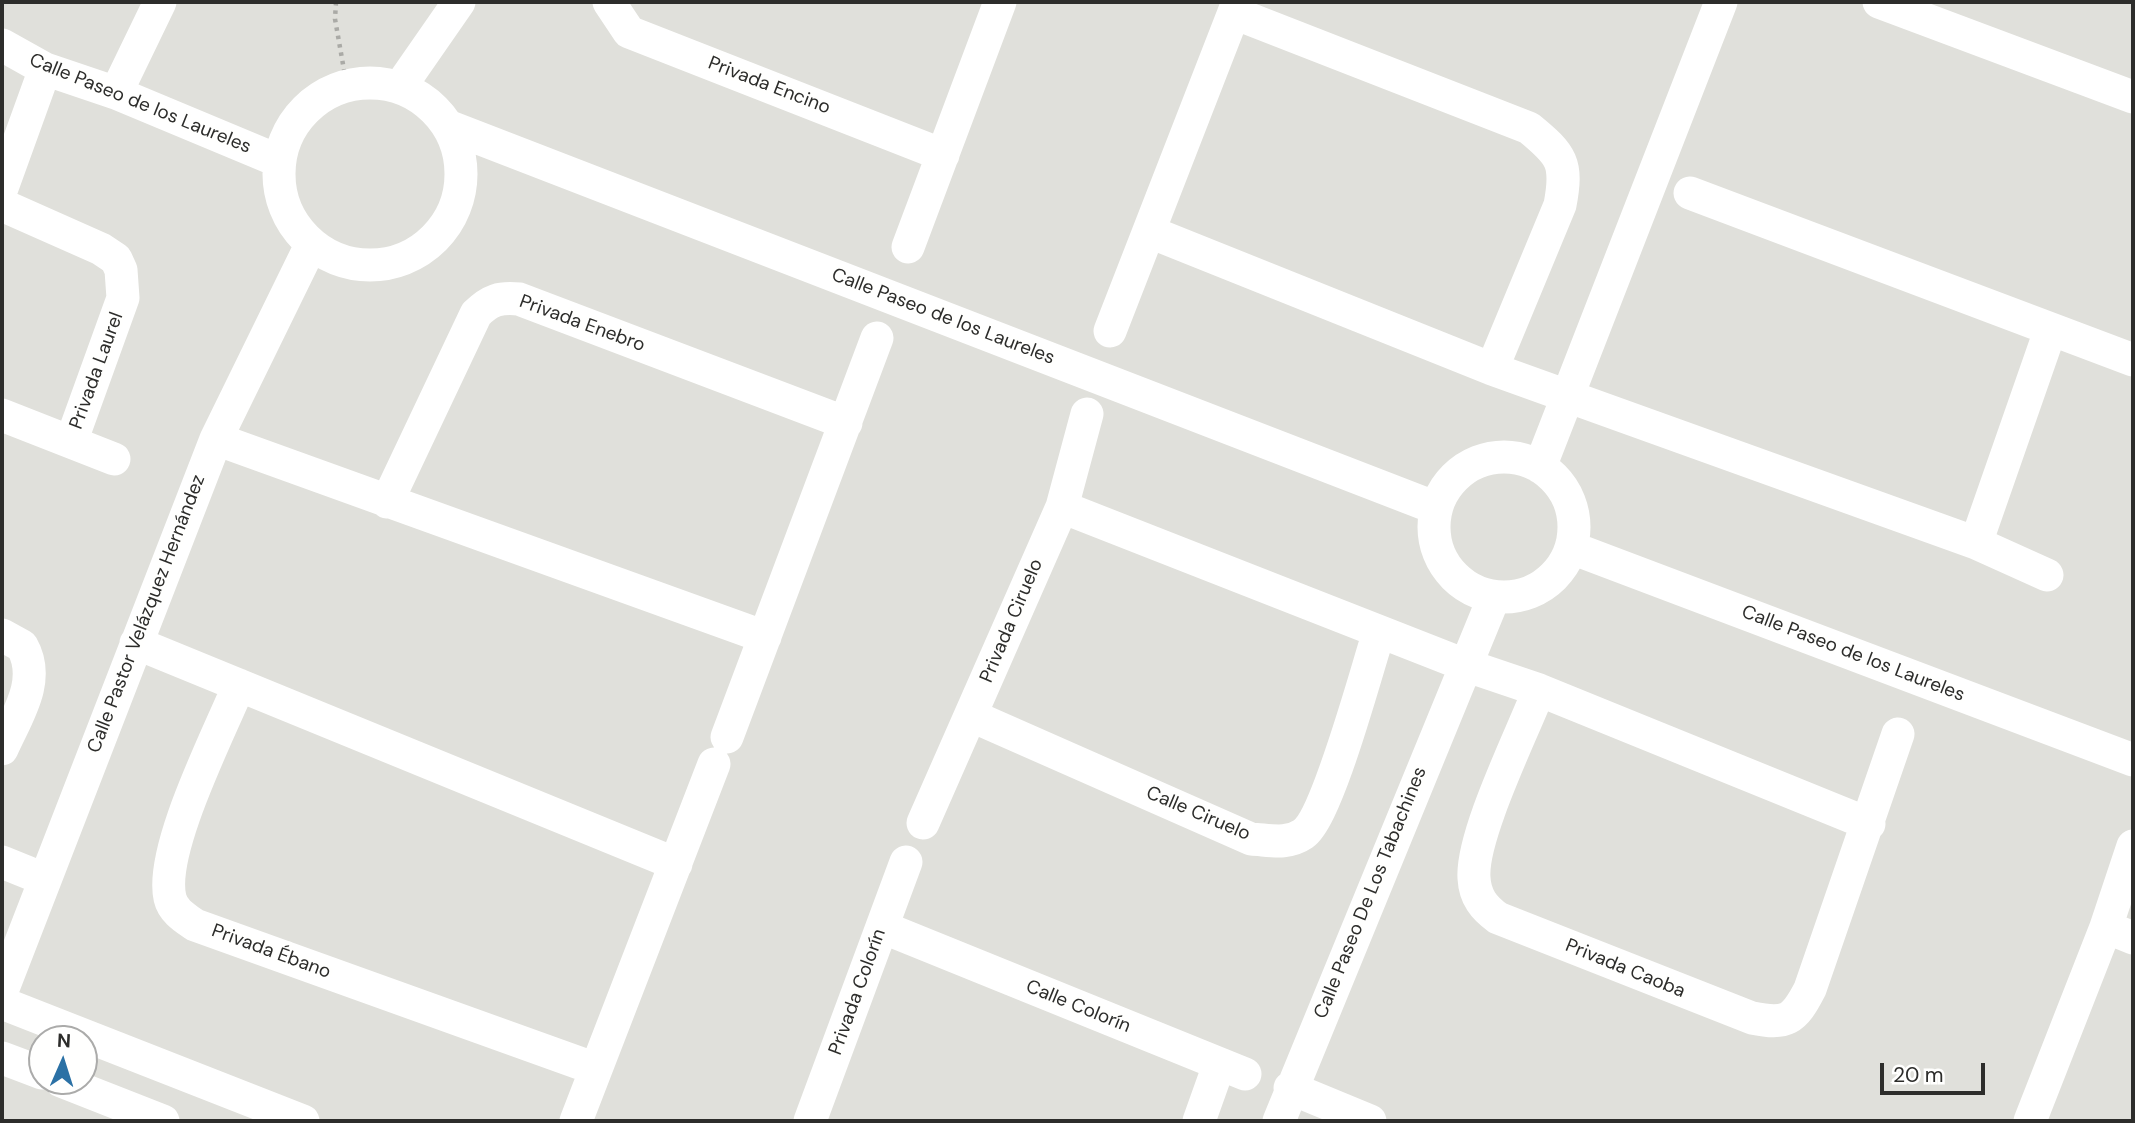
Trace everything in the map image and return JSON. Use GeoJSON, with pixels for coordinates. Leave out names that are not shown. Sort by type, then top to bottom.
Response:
{"type":"FeatureCollection","features":[{"type":"Feature","properties":{"kind":"street"},"geometry":{"type":"LineString","coordinates":[[116,93],[160,2]]}},
{"type":"Feature","properties":{"kind":"street"},"geometry":{"type":"LineString","coordinates":[[400,87],[459,2]]}},
{"type":"Feature","properties":{"kind":"street","name":"Privada Encino"},"geometry":{"type":"LineString","coordinates":[[609,2],[629,32],[943,155]]}},
{"type":"Feature","properties":{"kind":"street"},"geometry":{"type":"LineString","coordinates":[[908,247],[1000,2]]}},
{"type":"Feature","properties":{"kind":"street"},"geometry":{"type":"LineString","coordinates":[[1540,467],[1721,2]]}},
{"type":"Feature","properties":{"kind":"street"},"geometry":{"type":"LineString","coordinates":[[1892,4],[2130,88]]}},
{"type":"Feature","properties":{"kind":"street"},"geometry":{"type":"LineString","coordinates":[[1110,331],[1236,7],[1530,128],[1556,150],[1563,165],[1564,181],[1560,205],[1492,369]]}},
{"type":"Feature","properties":{"kind":"street","name":"Calle Paseo de los Laureles"},"geometry":{"type":"LineString","coordinates":[[2,45],[45,68],[116,93],[279,161]]}},
{"type":"Feature","properties":{"kind":"street"},"geometry":{"type":"LineString","coordinates":[[2,188],[45,68]]}},
{"type":"Feature","properties":{"kind":"street"},"geometry":{"type":"LineString","coordinates":[[369,82],[400,87],[429,103],[450,127],[463,168],[456,210],[431,244],[393,263],[350,264],[312,245],[291,221],[280,192],[279,161],[289,131],[309,106],[337,88],[369,82]]}},
{"type":"Feature","properties":{"kind":"street","name":"Calle Paseo de los Laureles"},"geometry":{"type":"LineString","coordinates":[[450,127],[1436,508]]}},
{"type":"Feature","properties":{"kind":"street"},"geometry":{"type":"LineString","coordinates":[[1690,193],[2050,331],[2133,360]]}},
{"type":"Feature","properties":{"kind":"street","name":"Privada Laurel"},"geometry":{"type":"LineString","coordinates":[[2,205],[101,249],[116,259],[121,270],[123,298],[71,442]]}},
{"type":"Feature","properties":{"kind":"street"},"geometry":{"type":"LineString","coordinates":[[1150,232],[1492,369],[1568,394],[1976,543],[2048,575]]}},
{"type":"Feature","properties":{"kind":"street","name":"Calle Pastor Velázquez Hernández"},"geometry":{"type":"LineString","coordinates":[[2,991],[216,439],[312,245]]}},
{"type":"Feature","properties":{"kind":"street","name":"Privada Enebro"},"geometry":{"type":"LineString","coordinates":[[387,502],[476,314],[488,302],[503,297],[519,299],[846,423]]}},
{"type":"Feature","properties":{"kind":"street"},"geometry":{"type":"LineString","coordinates":[[1976,543],[2050,331]]}},
{"type":"Feature","properties":{"kind":"street"},"geometry":{"type":"LineString","coordinates":[[576,1121],[765,638],[877,338]]}},
{"type":"Feature","properties":{"kind":"street","name":"Privada Ciruelo"},"geometry":{"type":"LineString","coordinates":[[923,823],[1062,507],[1087,414]]}},
{"type":"Feature","properties":{"kind":"street","name":"Privada Laurel"},"geometry":{"type":"LineString","coordinates":[[2,415],[114,459]]}},
{"type":"Feature","properties":{"kind":"street"},"geometry":{"type":"LineString","coordinates":[[216,439],[765,638]]}},
{"type":"Feature","properties":{"kind":"street"},"geometry":{"type":"LineString","coordinates":[[1510,457],[1540,467],[1563,488],[1574,517],[1572,548],[1555,577],[1527,594],[1494,597],[1464,586],[1443,564],[1434,537],[1436,508],[1451,480],[1478,461],[1510,457]]}},
{"type":"Feature","properties":{"kind":"street"},"geometry":{"type":"LineString","coordinates":[[1062,507],[1465,666],[1539,690],[1869,824]]}},
{"type":"Feature","properties":{"kind":"street","name":"Calle Paseo de los Laureles"},"geometry":{"type":"LineString","coordinates":[[1572,548],[2133,760]]}},
{"type":"Feature","properties":{"kind":"street","name":"Calle Paseo De Los Tabachines"},"geometry":{"type":"LineString","coordinates":[[1279,1121],[1290,1088],[1494,597]]}},
{"type":"Feature","properties":{"kind":"street","name":"Calle Ciruelo"},"geometry":{"type":"LineString","coordinates":[[972,716],[1251,838],[1288,842],[1306,833],[1322,807],[1379,632]]}},
{"type":"Feature","properties":{"kind":"street"},"geometry":{"type":"LineString","coordinates":[[2,635],[22,646],[30,670],[29,689],[2,749]]}},
{"type":"Feature","properties":{"kind":"street"},"geometry":{"type":"LineString","coordinates":[[136,643],[676,864]]}},
{"type":"Feature","properties":{"kind":"street","name":"Privada Ébano"},"geometry":{"type":"LineString","coordinates":[[239,685],[175,840],[168,871],[171,900],[178,912],[195,925],[596,1069]]}},
{"type":"Feature","properties":{"kind":"street","name":"Privada Caoba"},"geometry":{"type":"LineString","coordinates":[[1539,690],[1476,850],[1474,879],[1479,899],[1498,918],[1752,1018],[1771,1022],[1786,1020],[1798,1013],[1810,989],[1869,824],[1898,733]]}},
{"type":"Feature","properties":{"kind":"street"},"geometry":{"type":"LineString","coordinates":[[2030,1121],[2120,932],[2133,846]]}},
{"type":"Feature","properties":{"kind":"street"},"geometry":{"type":"LineString","coordinates":[[2,862],[44,879]]}},
{"type":"Feature","properties":{"kind":"street","name":"Privada Colorín"},"geometry":{"type":"LineString","coordinates":[[810,1121],[906,862]]}},
{"type":"Feature","properties":{"kind":"street","name":"Calle Colorín"},"geometry":{"type":"LineString","coordinates":[[882,927],[1232,1069],[1199,1121]]}},
{"type":"Feature","properties":{"kind":"street"},"geometry":{"type":"LineString","coordinates":[[2,1003],[303,1121]]}},
{"type":"Feature","properties":{"kind":"street"},"geometry":{"type":"LineString","coordinates":[[2,1058],[28,1068]]}},
{"type":"Feature","properties":{"kind":"street"},"geometry":{"type":"LineString","coordinates":[[1290,1088],[1370,1121]]}},
{"type":"Feature","properties":{"kind":"street"},"geometry":{"type":"LineString","coordinates":[[97,1095],[163,1121]]}},
{"type":"Feature","properties":{"kind":"path"},"geometry":{"type":"LineString","coordinates":[[336,2],[335,19],[347,87]]}}]}
